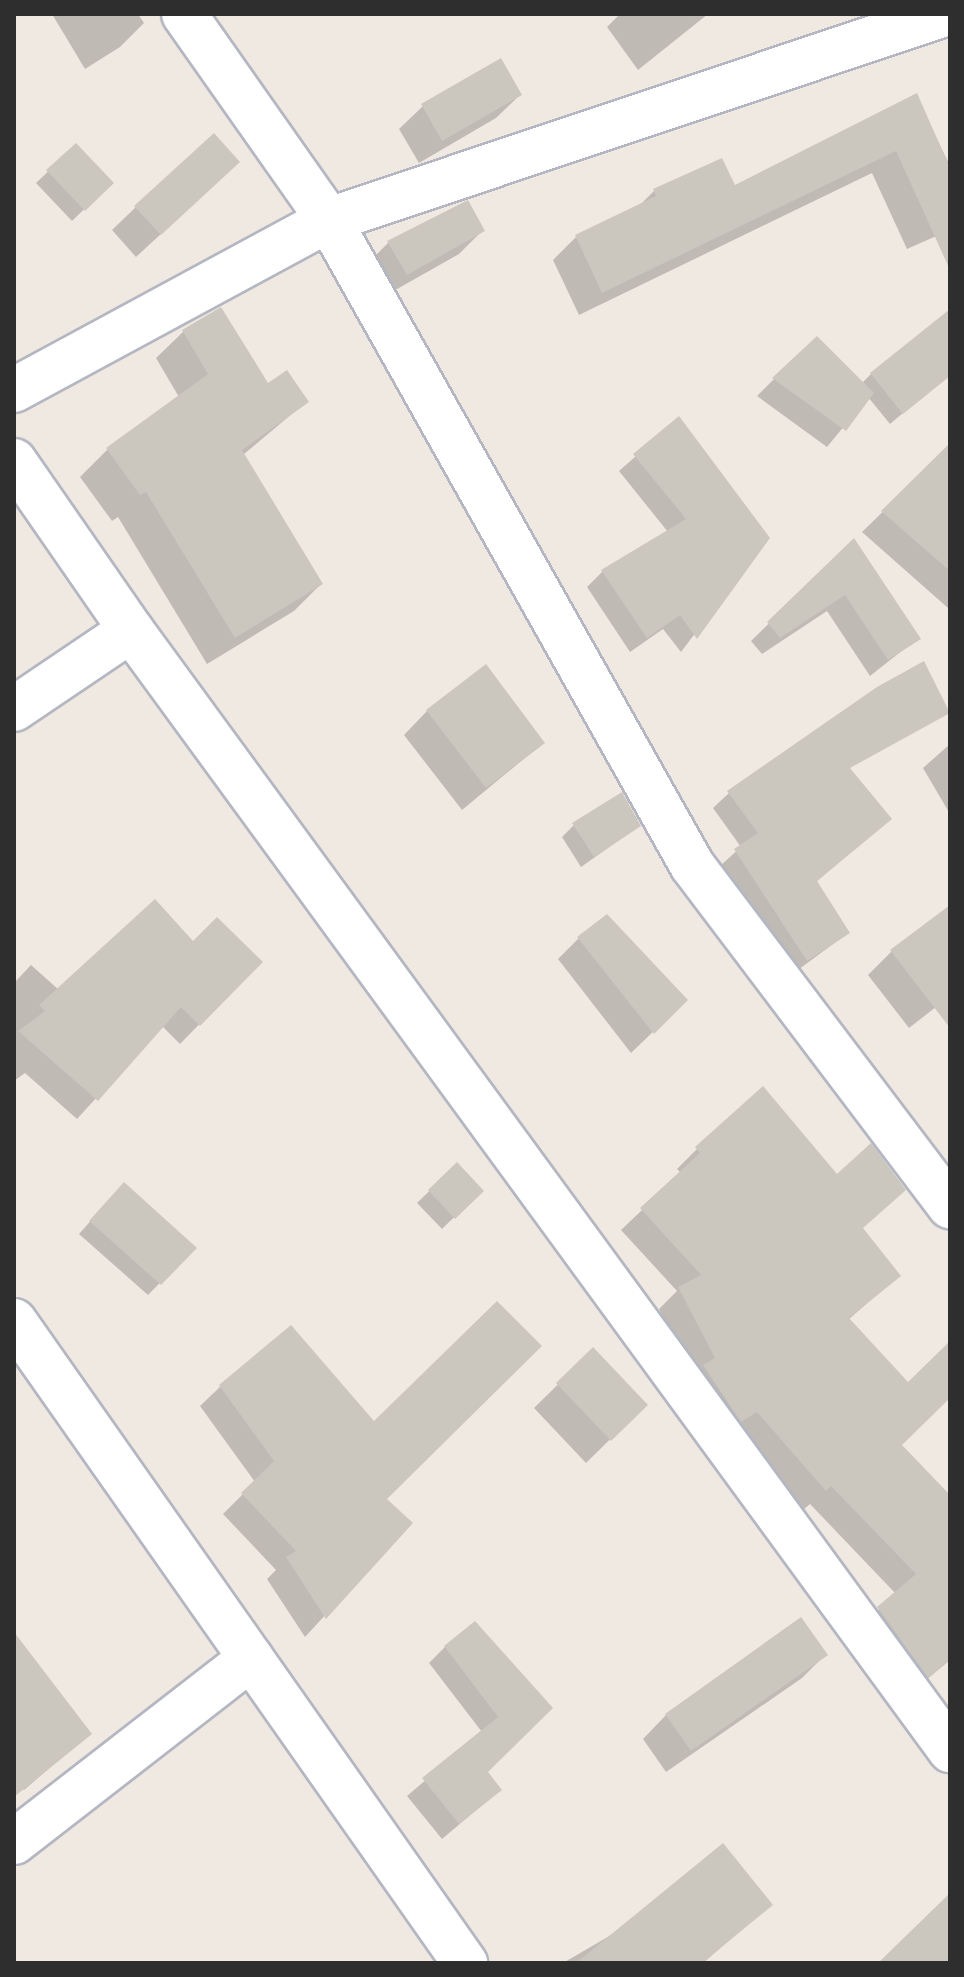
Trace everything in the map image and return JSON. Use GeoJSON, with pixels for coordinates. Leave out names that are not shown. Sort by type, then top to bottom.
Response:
{"type":"FeatureCollection","features":[{"type":"Feature","properties":{"kind":"street"},"geometry":{"type":"LineString","coordinates":[[184,14],[329,220],[692,865],[950,1206]]}},
{"type":"Feature","properties":{"kind":"street"},"geometry":{"type":"LineString","coordinates":[[14,390],[329,220],[945,14]]}},
{"type":"Feature","properties":{"kind":"street"},"geometry":{"type":"LineString","coordinates":[[14,461],[131,630],[950,1750]]}},
{"type":"Feature","properties":{"kind":"street"},"geometry":{"type":"LineString","coordinates":[[14,709],[131,630]]}},
{"type":"Feature","properties":{"kind":"street"},"geometry":{"type":"LineString","coordinates":[[14,1321],[465,1963]]}},
{"type":"Feature","properties":{"kind":"street"},"geometry":{"type":"LineString","coordinates":[[14,1842],[251,1658]]}},
{"type":"Feature","properties":{"kind":"building"},"geometry":{"type":"Polygon","coordinates":[[[501,58],[522,95],[442,141],[421,104],[501,58]]]}},
{"type":"Feature","properties":{"kind":"building"},"geometry":{"type":"Polygon","coordinates":[[[917,93],[950,168],[950,270],[896,151],[602,293],[575,235],[656,196],[653,189],[722,158],[735,185],[917,93]]]}},
{"type":"Feature","properties":{"kind":"building"},"geometry":{"type":"Polygon","coordinates":[[[214,133],[240,162],[161,235],[134,206],[214,133]]]}},
{"type":"Feature","properties":{"kind":"building"},"geometry":{"type":"Polygon","coordinates":[[[76,143],[114,183],[85,211],[46,170],[76,143]]]}},
{"type":"Feature","properties":{"kind":"building"},"geometry":{"type":"Polygon","coordinates":[[[468,200],[485,231],[407,275],[387,241],[468,200]]]}},
{"type":"Feature","properties":{"kind":"building"},"geometry":{"type":"Polygon","coordinates":[[[221,307],[268,383],[287,370],[309,402],[242,450],[323,584],[235,638],[146,492],[140,495],[106,448],[208,374],[182,330],[221,307]]]}},
{"type":"Feature","properties":{"kind":"building"},"geometry":{"type":"Polygon","coordinates":[[[950,309],[950,376],[903,414],[870,373],[950,309]]]}},
{"type":"Feature","properties":{"kind":"building"},"geometry":{"type":"Polygon","coordinates":[[[817,336],[874,393],[846,431],[772,378],[817,336]]]}},
{"type":"Feature","properties":{"kind":"building"},"geometry":{"type":"Polygon","coordinates":[[[679,416],[770,538],[697,639],[680,615],[647,638],[601,570],[686,519],[633,454],[679,416]]]}},
{"type":"Feature","properties":{"kind":"building"},"geometry":{"type":"Polygon","coordinates":[[[950,443],[950,571],[881,511],[950,443]]]}},
{"type":"Feature","properties":{"kind":"building"},"geometry":{"type":"Polygon","coordinates":[[[854,538],[921,639],[888,660],[845,595],[780,638],[767,622],[854,538]]]}},
{"type":"Feature","properties":{"kind":"building"},"geometry":{"type":"Polygon","coordinates":[[[924,661],[950,713],[850,768],[892,819],[817,881],[850,933],[807,961],[734,849],[758,833],[727,791],[877,687],[924,661]]]}},
{"type":"Feature","properties":{"kind":"building"},"geometry":{"type":"Polygon","coordinates":[[[486,664],[545,743],[486,788],[426,710],[486,664]]]}},
{"type":"Feature","properties":{"kind":"building"},"geometry":{"type":"Polygon","coordinates":[[[622,792],[641,826],[594,857],[572,823],[622,792]]]}},
{"type":"Feature","properties":{"kind":"building"},"geometry":{"type":"Polygon","coordinates":[[[155,899],[193,941],[217,917],[263,962],[200,1026],[181,1007],[98,1101],[18,1031],[45,1011],[39,1005],[155,899]]]}},
{"type":"Feature","properties":{"kind":"building"},"geometry":{"type":"Polygon","coordinates":[[[950,905],[950,1028],[890,950],[950,905]]]}},
{"type":"Feature","properties":{"kind":"building"},"geometry":{"type":"Polygon","coordinates":[[[607,914],[688,1000],[654,1034],[577,937],[607,914]]]}},
{"type":"Feature","properties":{"kind":"building"},"geometry":{"type":"Polygon","coordinates":[[[763,1086],[837,1174],[871,1143],[906,1190],[863,1228],[901,1276],[849,1318],[908,1382],[950,1341],[950,1398],[902,1445],[950,1495],[950,1659],[928,1678],[877,1607],[916,1574],[831,1486],[826,1491],[757,1412],[741,1422],[703,1365],[715,1358],[678,1287],[701,1275],[640,1208],[700,1153],[695,1147],[763,1086]]]}},
{"type":"Feature","properties":{"kind":"building"},"geometry":{"type":"Polygon","coordinates":[[[457,1162],[484,1191],[455,1219],[428,1190],[457,1162]]]}},
{"type":"Feature","properties":{"kind":"building"},"geometry":{"type":"Polygon","coordinates":[[[124,1182],[197,1248],[161,1285],[89,1221],[124,1182]]]}},
{"type":"Feature","properties":{"kind":"building"},"geometry":{"type":"Polygon","coordinates":[[[497,1301],[542,1346],[387,1499],[413,1523],[326,1619],[286,1557],[296,1551],[241,1493],[274,1461],[219,1385],[291,1325],[374,1421],[497,1301]]]}},
{"type":"Feature","properties":{"kind":"building"},"geometry":{"type":"Polygon","coordinates":[[[593,1347],[648,1405],[611,1441],[556,1383],[593,1347]]]}},
{"type":"Feature","properties":{"kind":"building"},"geometry":{"type":"Polygon","coordinates":[[[801,1617],[828,1655],[691,1751],[665,1714],[801,1617]]]}},
{"type":"Feature","properties":{"kind":"building"},"geometry":{"type":"Polygon","coordinates":[[[475,1621],[553,1708],[488,1772],[502,1790],[459,1824],[422,1778],[498,1717],[444,1646],[475,1621]]]}},
{"type":"Feature","properties":{"kind":"building"},"geometry":{"type":"Polygon","coordinates":[[[14,1632],[92,1734],[14,1797],[14,1632]]]}},
{"type":"Feature","properties":{"kind":"building"},"geometry":{"type":"Polygon","coordinates":[[[723,1843],[773,1905],[702,1963],[576,1963],[723,1843]]]}},
{"type":"Feature","properties":{"kind":"building"},"geometry":{"type":"Polygon","coordinates":[[[950,1893],[950,1963],[878,1963],[950,1893]]]}}]}
